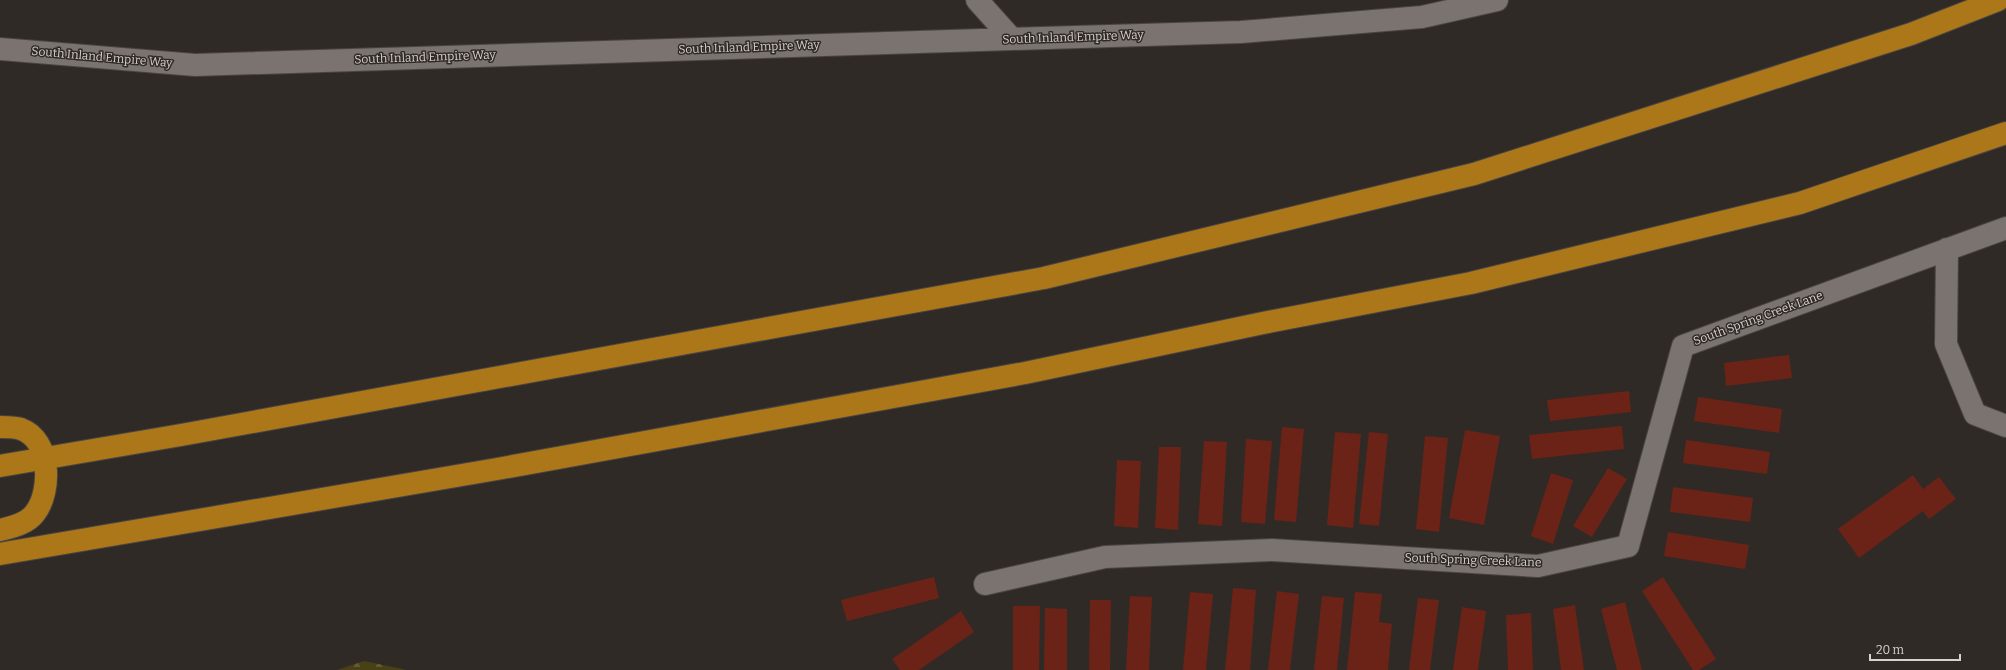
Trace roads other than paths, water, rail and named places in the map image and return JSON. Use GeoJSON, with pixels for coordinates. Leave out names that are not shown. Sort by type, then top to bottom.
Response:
{"type":"FeatureCollection","features":[{"type":"Feature","properties":{"kind":"highway"},"geometry":{"type":"LineString","coordinates":[[0,466],[182,435],[1044,278],[1474,174],[1911,34],[1998,0]]}},
{"type":"Feature","properties":{"kind":"highway"},"geometry":{"type":"LineString","coordinates":[[0,554],[497,469],[1025,373],[1263,323],[1471,283],[1800,203],[2006,133]]}},
{"type":"Feature","properties":{"kind":"highway"},"geometry":{"type":"LineString","coordinates":[[0,427],[22,429],[34,438],[44,458],[47,486],[35,513],[21,525],[0,530]]}},
{"type":"Feature","properties":{"kind":"street"},"geometry":{"type":"LineString","coordinates":[[977,0],[1012,39]]}},
{"type":"Feature","properties":{"kind":"street","name":"South Inland Empire Way"},"geometry":{"type":"LineString","coordinates":[[0,49],[195,65],[1012,39],[1257,30],[1422,17],[1496,0]]}},
{"type":"Feature","properties":{"kind":"street","name":"South Spring Creek Lane"},"geometry":{"type":"LineString","coordinates":[[985,584],[1105,557],[1272,550],[1538,566],[1628,546],[1683,346],[2006,228]]}},
{"type":"Feature","properties":{"kind":"street"},"geometry":{"type":"LineString","coordinates":[[1947,250],[1946,344],[1975,414],[2006,426]]}}]}
